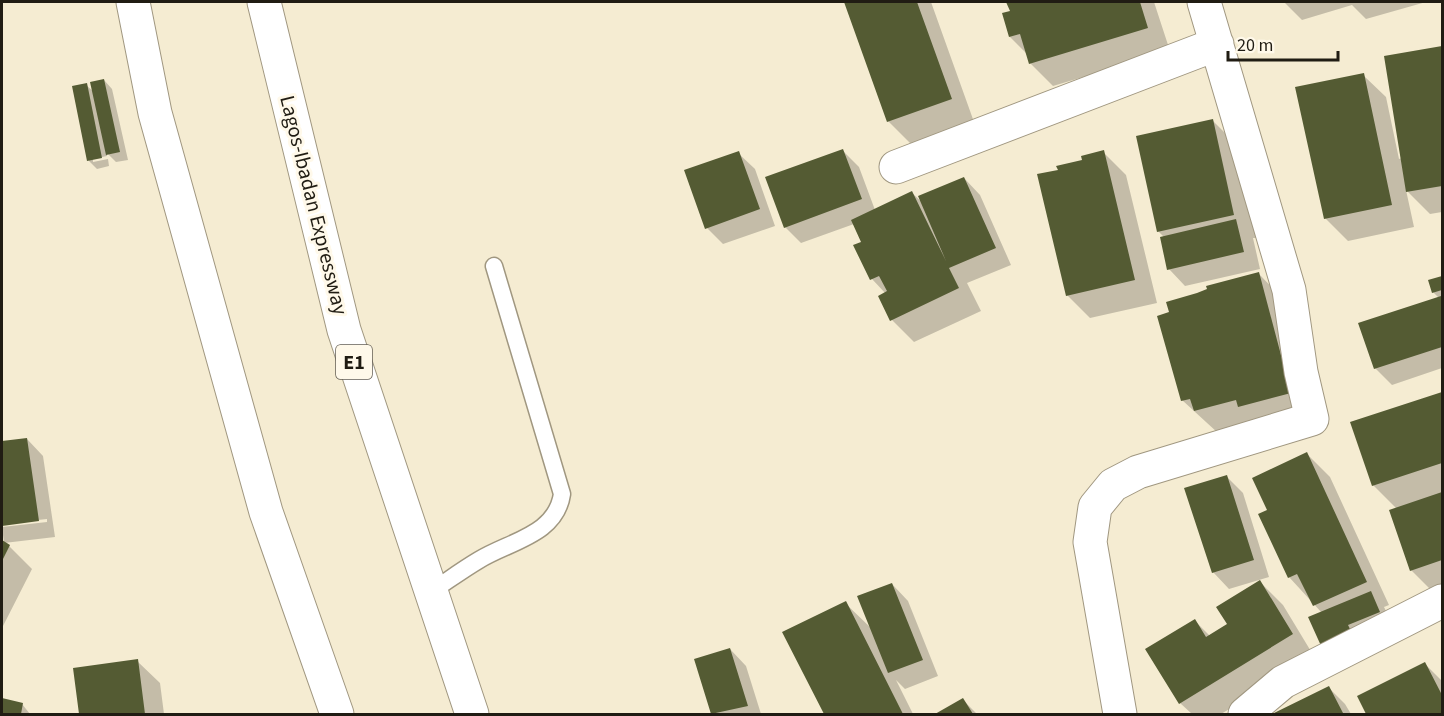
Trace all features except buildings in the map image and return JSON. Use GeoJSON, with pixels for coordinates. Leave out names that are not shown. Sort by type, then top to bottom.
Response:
{"type":"FeatureCollection","features":[{"type":"Feature","properties":{"kind":"main road"},"geometry":{"type":"LineString","coordinates":[[133,2],[155,113],[266,512],[338,714]]}},
{"type":"Feature","properties":{"kind":"main road","name":"Lagos-Ibadan Expressway"},"geometry":{"type":"LineString","coordinates":[[264,2],[344,330],[429,593],[472,714]]}},
{"type":"Feature","properties":{"kind":"main road"},"geometry":{"type":"LineString","coordinates":[[1120,714],[1090,542],[1095,507],[1113,484],[1138,471],[1312,419],[1301,372],[1289,290],[1204,2]]}},
{"type":"Feature","properties":{"kind":"main road"},"geometry":{"type":"LineString","coordinates":[[896,167],[1217,44]]}},
{"type":"Feature","properties":{"kind":"main road"},"geometry":{"type":"LineString","coordinates":[[1245,714],[1283,682],[1443,601]]}},
{"type":"Feature","properties":{"kind":"lane"},"geometry":{"type":"LineString","coordinates":[[429,593],[480,559],[544,527],[554,519],[560,507],[562,494],[494,266]]}}]}
